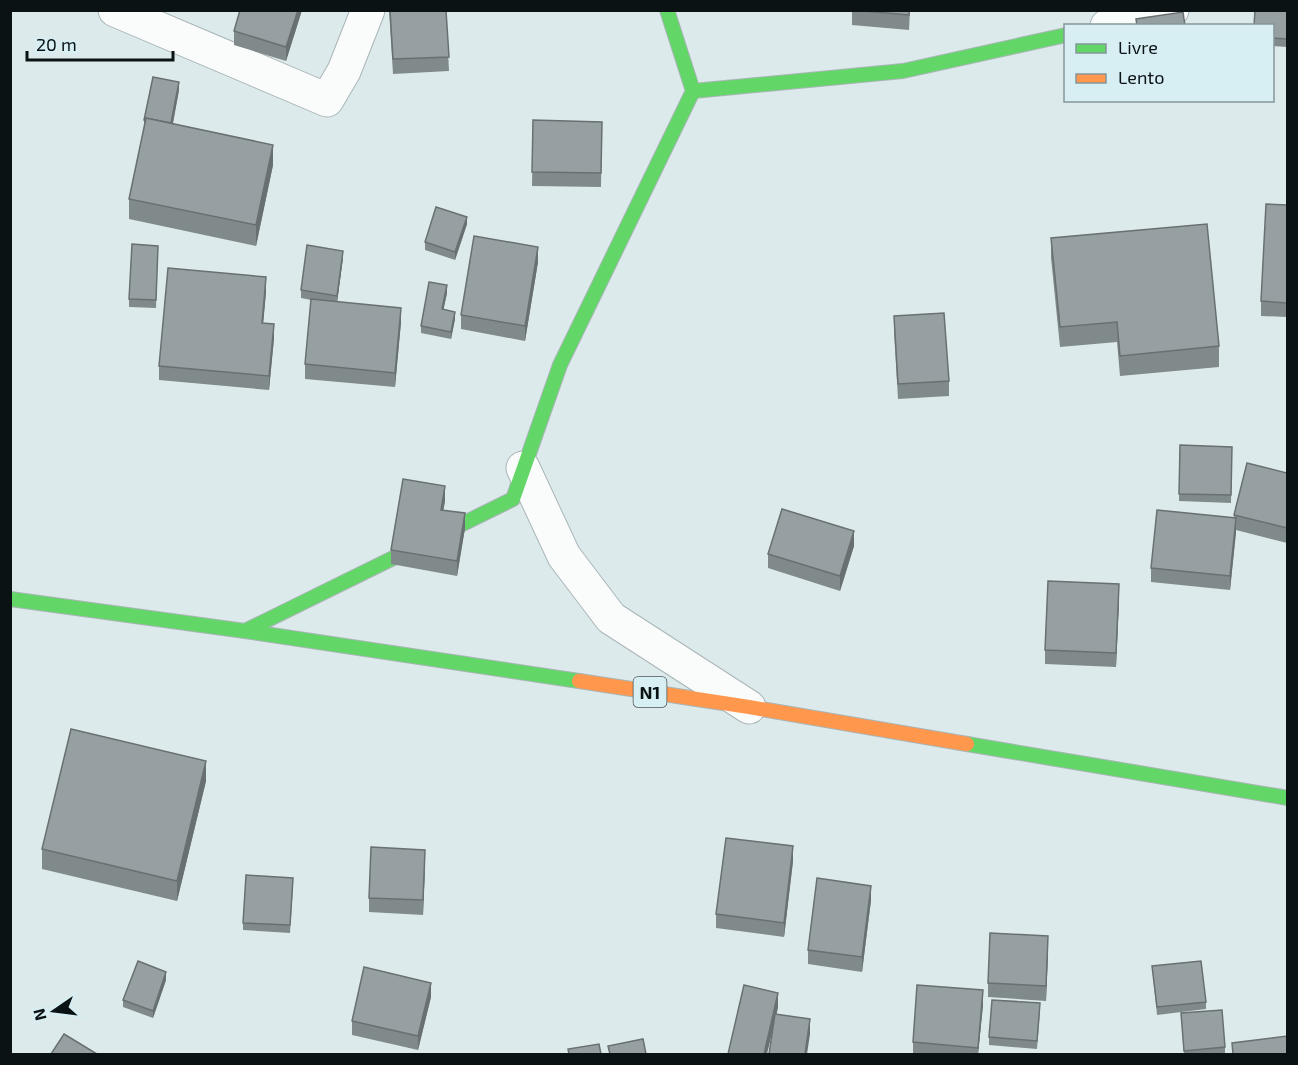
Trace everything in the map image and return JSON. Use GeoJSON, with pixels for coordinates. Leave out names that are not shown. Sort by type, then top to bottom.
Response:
{"type":"FeatureCollection","features":[{"type":"Feature","properties":{"kind":"main road"},"geometry":{"type":"LineString","coordinates":[[245,631],[513,499],[560,365],[693,91],[667,10]]}},
{"type":"Feature","properties":{"kind":"main road"},"geometry":{"type":"LineString","coordinates":[[693,91],[903,72],[1064,35]]}},
{"type":"Feature","properties":{"kind":"main road","name":"N1"},"geometry":{"type":"LineString","coordinates":[[10,599],[245,631],[749,707],[1287,798]]}},
{"type":"Feature","properties":{"kind":"street"},"geometry":{"type":"LineString","coordinates":[[115,10],[327,100],[344,71],[368,10]]}},
{"type":"Feature","properties":{"kind":"street"},"geometry":{"type":"LineString","coordinates":[[1115,24],[1172,10]]}},
{"type":"Feature","properties":{"kind":"street"},"geometry":{"type":"LineString","coordinates":[[523,468],[564,556],[611,618],[749,707]]}},
{"type":"Feature","properties":{"kind":"building"},"geometry":{"type":"Polygon","coordinates":[[[240,10],[298,10],[286,47],[234,31],[240,10]]]}},
{"type":"Feature","properties":{"kind":"building"},"geometry":{"type":"Polygon","coordinates":[[[390,10],[446,10],[449,57],[393,59],[390,10]]]}},
{"type":"Feature","properties":{"kind":"building"},"geometry":{"type":"Polygon","coordinates":[[[852,10],[909,10],[909,15],[852,10]]]}},
{"type":"Feature","properties":{"kind":"building"},"geometry":{"type":"Polygon","coordinates":[[[1255,10],[1287,10],[1287,39],[1274,38],[1274,24],[1254,24],[1255,10]]]}},
{"type":"Feature","properties":{"kind":"building"},"geometry":{"type":"Polygon","coordinates":[[[1183,12],[1185,24],[1137,24],[1136,19],[1183,12]]]}},
{"type":"Feature","properties":{"kind":"building"},"geometry":{"type":"Polygon","coordinates":[[[153,77],[179,82],[171,123],[146,118],[144,120],[153,77]]]}},
{"type":"Feature","properties":{"kind":"building"},"geometry":{"type":"Polygon","coordinates":[[[146,118],[273,145],[256,225],[129,199],[146,118]]]}},
{"type":"Feature","properties":{"kind":"building"},"geometry":{"type":"Polygon","coordinates":[[[533,120],[602,122],[601,173],[532,172],[533,120]]]}},
{"type":"Feature","properties":{"kind":"building"},"geometry":{"type":"Polygon","coordinates":[[[1266,204],[1287,205],[1287,303],[1261,301],[1266,204]]]}},
{"type":"Feature","properties":{"kind":"building"},"geometry":{"type":"Polygon","coordinates":[[[436,207],[467,217],[455,252],[425,242],[436,207]]]}},
{"type":"Feature","properties":{"kind":"building"},"geometry":{"type":"Polygon","coordinates":[[[1207,224],[1219,346],[1120,356],[1117,322],[1060,327],[1051,238],[1207,224]]]}},
{"type":"Feature","properties":{"kind":"building"},"geometry":{"type":"Polygon","coordinates":[[[474,236],[538,247],[525,326],[461,315],[474,236]]]}},
{"type":"Feature","properties":{"kind":"building"},"geometry":{"type":"Polygon","coordinates":[[[132,244],[158,246],[156,300],[129,299],[132,244]]]}},
{"type":"Feature","properties":{"kind":"building"},"geometry":{"type":"Polygon","coordinates":[[[307,245],[343,251],[337,296],[301,290],[307,245]]]}},
{"type":"Feature","properties":{"kind":"building"},"geometry":{"type":"Polygon","coordinates":[[[168,268],[266,277],[262,323],[274,324],[269,376],[159,366],[168,268]]]}},
{"type":"Feature","properties":{"kind":"building"},"geometry":{"type":"Polygon","coordinates":[[[429,282],[447,285],[442,309],[455,312],[451,332],[421,326],[429,282]]]}},
{"type":"Feature","properties":{"kind":"building"},"geometry":{"type":"Polygon","coordinates":[[[311,299],[401,308],[395,373],[305,364],[311,299]]]}},
{"type":"Feature","properties":{"kind":"building"},"geometry":{"type":"Polygon","coordinates":[[[944,313],[949,381],[898,384],[894,316],[944,313]]]}},
{"type":"Feature","properties":{"kind":"building"},"geometry":{"type":"Polygon","coordinates":[[[1180,445],[1232,447],[1231,495],[1179,494],[1180,445]]]}},
{"type":"Feature","properties":{"kind":"building"},"geometry":{"type":"Polygon","coordinates":[[[1247,463],[1287,473],[1287,528],[1234,515],[1247,463]]]}},
{"type":"Feature","properties":{"kind":"building"},"geometry":{"type":"Polygon","coordinates":[[[403,479],[445,486],[441,510],[465,513],[457,561],[391,550],[403,479]]]}},
{"type":"Feature","properties":{"kind":"building"},"geometry":{"type":"Polygon","coordinates":[[[782,509],[854,531],[840,576],[768,554],[782,509]]]}},
{"type":"Feature","properties":{"kind":"building"},"geometry":{"type":"Polygon","coordinates":[[[1157,510],[1236,518],[1230,576],[1151,568],[1157,510]]]}},
{"type":"Feature","properties":{"kind":"building"},"geometry":{"type":"Polygon","coordinates":[[[1048,581],[1119,584],[1116,653],[1045,650],[1048,581]]]}},
{"type":"Feature","properties":{"kind":"building"},"geometry":{"type":"Polygon","coordinates":[[[71,729],[206,761],[177,881],[42,849],[71,729]]]}},
{"type":"Feature","properties":{"kind":"building"},"geometry":{"type":"Polygon","coordinates":[[[726,838],[793,846],[784,923],[716,914],[726,838]]]}},
{"type":"Feature","properties":{"kind":"building"},"geometry":{"type":"Polygon","coordinates":[[[371,847],[425,850],[423,900],[369,898],[371,847]]]}},
{"type":"Feature","properties":{"kind":"building"},"geometry":{"type":"Polygon","coordinates":[[[246,875],[293,878],[290,925],[243,923],[246,875]]]}},
{"type":"Feature","properties":{"kind":"building"},"geometry":{"type":"Polygon","coordinates":[[[817,878],[871,886],[862,957],[808,950],[817,878]]]}},
{"type":"Feature","properties":{"kind":"building"},"geometry":{"type":"Polygon","coordinates":[[[990,933],[1048,936],[1046,986],[988,983],[990,933]]]}},
{"type":"Feature","properties":{"kind":"building"},"geometry":{"type":"Polygon","coordinates":[[[138,961],[166,972],[153,1011],[123,1000],[138,961]]]}},
{"type":"Feature","properties":{"kind":"building"},"geometry":{"type":"Polygon","coordinates":[[[1201,961],[1206,1002],[1157,1007],[1152,966],[1201,961]]]}},
{"type":"Feature","properties":{"kind":"building"},"geometry":{"type":"Polygon","coordinates":[[[364,967],[431,983],[418,1036],[352,1021],[364,967]]]}},
{"type":"Feature","properties":{"kind":"building"},"geometry":{"type":"Polygon","coordinates":[[[744,985],[778,993],[764,1054],[728,1054],[744,985]]]}},
{"type":"Feature","properties":{"kind":"building"},"geometry":{"type":"Polygon","coordinates":[[[917,985],[983,990],[978,1048],[913,1042],[917,985]]]}},
{"type":"Feature","properties":{"kind":"building"},"geometry":{"type":"Polygon","coordinates":[[[992,1000],[1040,1003],[1037,1041],[989,1037],[992,1000]]]}},
{"type":"Feature","properties":{"kind":"building"},"geometry":{"type":"Polygon","coordinates":[[[1222,1010],[1225,1047],[1184,1051],[1181,1013],[1222,1010]]]}},
{"type":"Feature","properties":{"kind":"building"},"geometry":{"type":"Polygon","coordinates":[[[775,1014],[810,1019],[805,1054],[769,1054],[775,1014]]]}},
{"type":"Feature","properties":{"kind":"building"},"geometry":{"type":"Polygon","coordinates":[[[64,1034],[97,1054],[51,1054],[64,1034]]]}},
{"type":"Feature","properties":{"kind":"building"},"geometry":{"type":"Polygon","coordinates":[[[1287,1036],[1287,1054],[1233,1054],[1232,1043],[1287,1036]]]}},
{"type":"Feature","properties":{"kind":"building"},"geometry":{"type":"Polygon","coordinates":[[[643,1039],[646,1054],[610,1054],[608,1046],[643,1039]]]}},
{"type":"Feature","properties":{"kind":"building"},"geometry":{"type":"Polygon","coordinates":[[[599,1044],[601,1054],[569,1054],[568,1049],[599,1044]]]}},
{"type":"Feature","properties":{"kind":"traffic: fast"},"geometry":{"type":"LineString","coordinates":[[245,631],[513,499],[560,365],[693,91],[667,10]]}},
{"type":"Feature","properties":{"kind":"traffic: fast"},"geometry":{"type":"LineString","coordinates":[[693,91],[903,71],[1064,35]]}},
{"type":"Feature","properties":{"kind":"traffic: fast"},"geometry":{"type":"LineString","coordinates":[[10,599],[245,631],[579,681]]}},
{"type":"Feature","properties":{"kind":"traffic: fast"},"geometry":{"type":"LineString","coordinates":[[967,744],[1288,798]]}},
{"type":"Feature","properties":{"kind":"traffic: slow"},"geometry":{"type":"LineString","coordinates":[[579,681],[967,744]]}}]}
